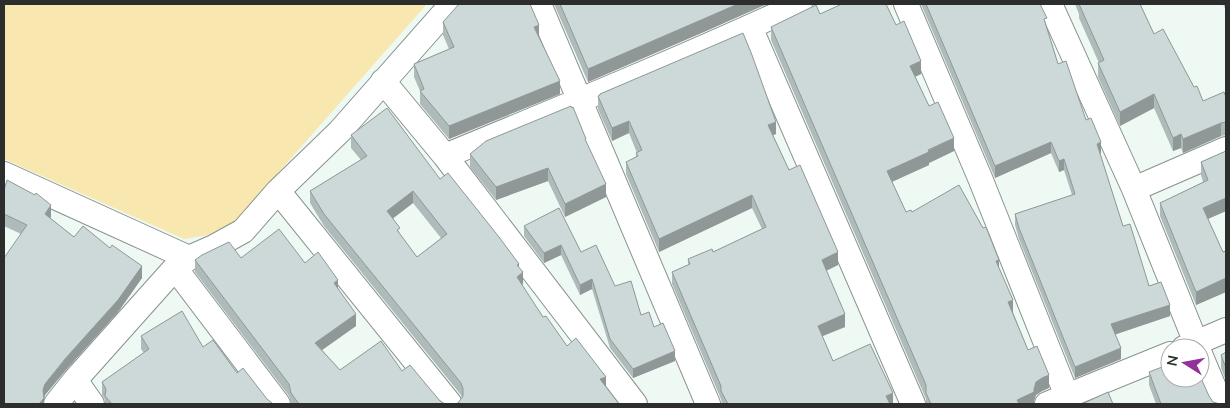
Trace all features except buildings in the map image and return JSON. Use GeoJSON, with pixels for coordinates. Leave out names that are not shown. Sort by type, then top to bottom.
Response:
{"type":"FeatureCollection","features":[{"type":"Feature","properties":{"kind":"street"},"geometry":{"type":"LineString","coordinates":[[56,404],[75,380],[182,263],[243,231],[278,191],[340,131],[452,4]]}},
{"type":"Feature","properties":{"kind":"street"},"geometry":{"type":"LineString","coordinates":[[539,4],[708,404]]}},
{"type":"Feature","properties":{"kind":"street"},"geometry":{"type":"LineString","coordinates":[[445,156],[800,4]]}},
{"type":"Feature","properties":{"kind":"street"},"geometry":{"type":"LineString","coordinates":[[906,4],[980,178],[1057,400],[1160,358]]}},
{"type":"Feature","properties":{"kind":"street"},"geometry":{"type":"LineString","coordinates":[[1050,4],[1134,189],[1190,338]]}},
{"type":"Feature","properties":{"kind":"street"},"geometry":{"type":"LineString","coordinates":[[750,27],[913,404]]}},
{"type":"Feature","properties":{"kind":"street"},"geometry":{"type":"LineString","coordinates":[[384,81],[445,156],[635,404]]}},
{"type":"Feature","properties":{"kind":"street"},"geometry":{"type":"LineString","coordinates":[[1134,189],[1226,150]]}},
{"type":"Feature","properties":{"kind":"street"},"geometry":{"type":"LineString","coordinates":[[4,174],[182,263],[278,404]]}},
{"type":"Feature","properties":{"kind":"street"},"geometry":{"type":"LineString","coordinates":[[278,191],[450,404]]}},
{"type":"Feature","properties":{"kind":"street"},"geometry":{"type":"LineString","coordinates":[[1210,339],[1226,330]]}},
{"type":"Feature","properties":{"kind":"street"},"geometry":{"type":"LineString","coordinates":[[75,380],[92,404]]}},
{"type":"Feature","properties":{"kind":"street"},"geometry":{"type":"LineString","coordinates":[[1210,381],[1221,404]]}},
{"type":"Feature","properties":{"kind":"shaded area"},"geometry":{"type":"Polygon","coordinates":[[[4,4],[427,4],[233,224],[208,235],[184,239],[4,159],[4,4]]]}}]}
